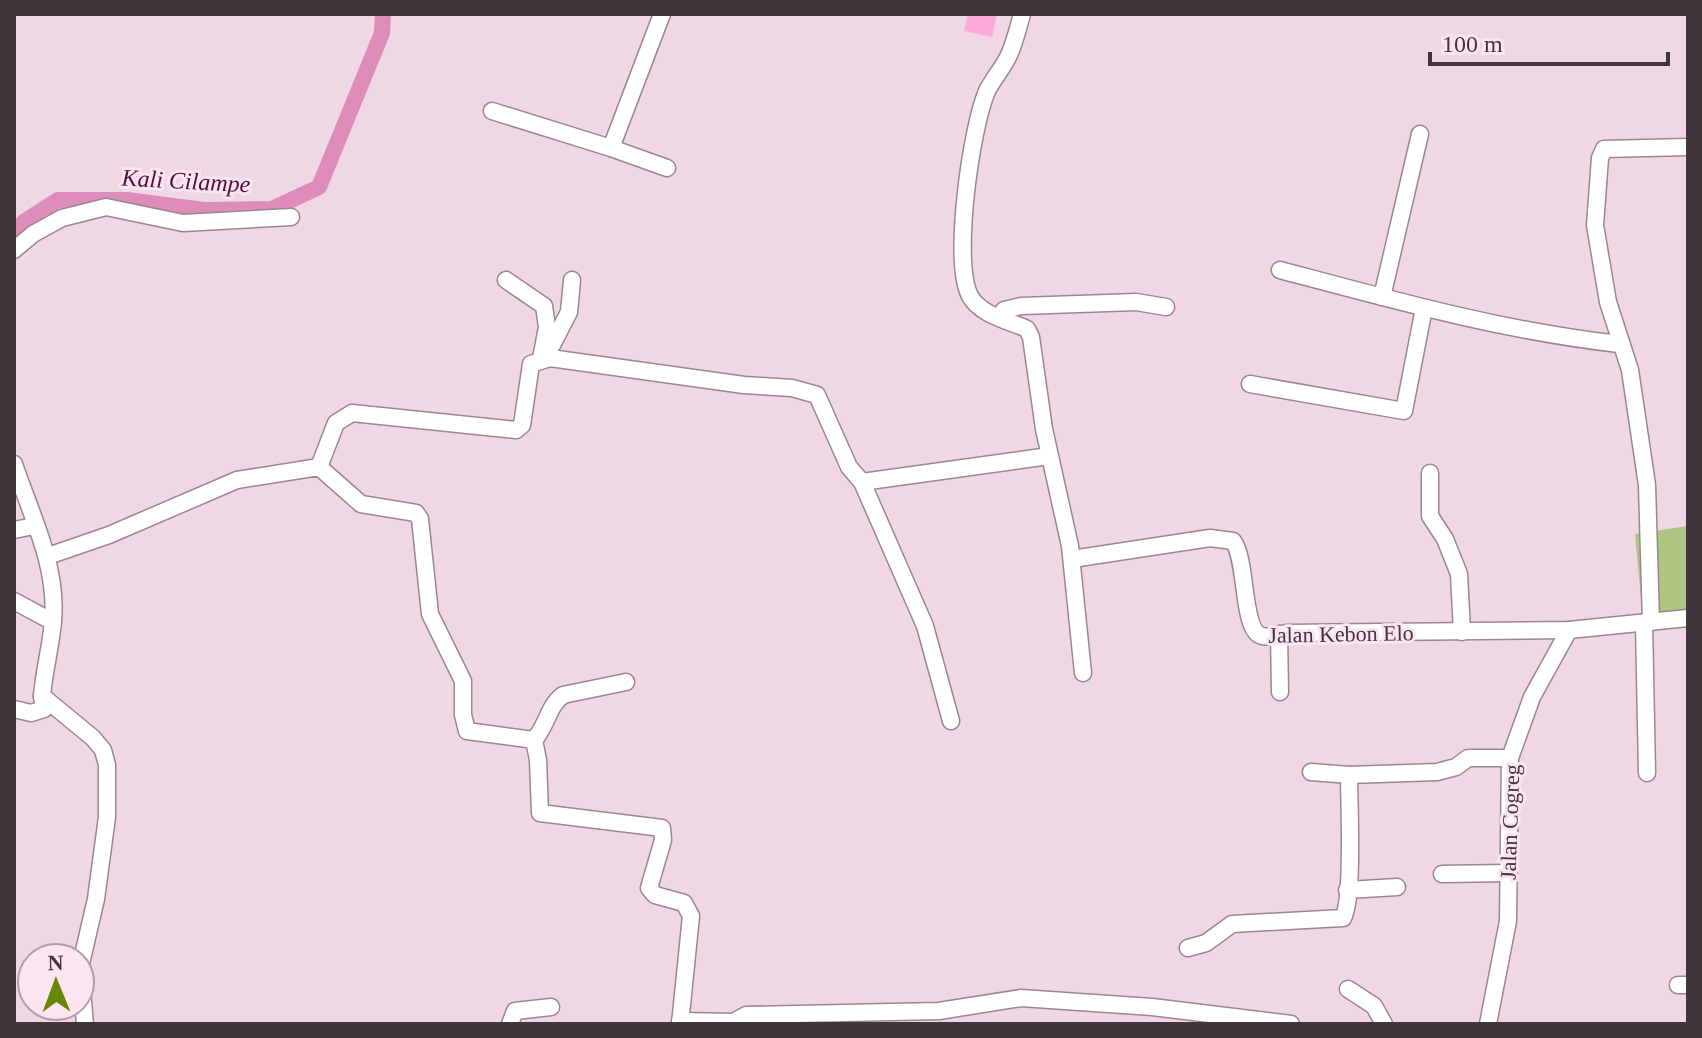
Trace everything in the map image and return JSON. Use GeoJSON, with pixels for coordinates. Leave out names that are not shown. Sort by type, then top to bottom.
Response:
{"type":"FeatureCollection","features":[{"type":"Feature","properties":{"kind":"street"},"geometry":{"type":"LineString","coordinates":[[611,148],[662,14]]}},
{"type":"Feature","properties":{"kind":"street"},"geometry":{"type":"LineString","coordinates":[[1022,14],[1009,56],[987,92],[974,146],[963,225],[970,297],[999,318],[1027,329],[1031,337],[1049,456],[1072,559],[1083,673]]}},
{"type":"Feature","properties":{"kind":"street"},"geometry":{"type":"LineString","coordinates":[[492,111],[667,168]]}},
{"type":"Feature","properties":{"kind":"street"},"geometry":{"type":"LineString","coordinates":[[1382,297],[1420,134]]}},
{"type":"Feature","properties":{"kind":"street"},"geometry":{"type":"LineString","coordinates":[[1647,773],[1647,485],[1630,370],[1619,344],[1608,302],[1595,225],[1601,153],[1610,148],[1688,147]]}},
{"type":"Feature","properties":{"kind":"street"},"geometry":{"type":"LineString","coordinates":[[14,250],[33,234],[62,218],[106,207],[183,223],[291,217]]}},
{"type":"Feature","properties":{"kind":"street"},"geometry":{"type":"LineString","coordinates":[[1280,270],[1540,335],[1619,344]]}},
{"type":"Feature","properties":{"kind":"street"},"geometry":{"type":"LineString","coordinates":[[506,280],[544,306],[546,358]]}},
{"type":"Feature","properties":{"kind":"street"},"geometry":{"type":"LineString","coordinates":[[546,358],[557,330],[569,312],[572,280]]}},
{"type":"Feature","properties":{"kind":"street"},"geometry":{"type":"LineString","coordinates":[[999,318],[1004,310],[1021,306],[1136,302],[1166,307]]}},
{"type":"Feature","properties":{"kind":"street"},"geometry":{"type":"LineString","coordinates":[[1250,384],[1404,411],[1424,308]]}},
{"type":"Feature","properties":{"kind":"street"},"geometry":{"type":"LineString","coordinates":[[319,467],[336,423],[352,413],[516,430],[522,425],[528,370],[531,364],[546,358],[744,385],[792,388],[817,395],[849,467],[862,482],[925,626],[951,721]]}},
{"type":"Feature","properties":{"kind":"street"},"geometry":{"type":"LineString","coordinates":[[862,482],[1049,456]]}},
{"type":"Feature","properties":{"kind":"street"},"geometry":{"type":"LineString","coordinates":[[14,464],[34,526],[48,556],[53,622],[42,696],[44,709],[31,713],[14,709]]}},
{"type":"Feature","properties":{"kind":"street"},"geometry":{"type":"LineString","coordinates":[[48,556],[109,535],[237,480],[319,467]]}},
{"type":"Feature","properties":{"kind":"street"},"geometry":{"type":"LineString","coordinates":[[319,467],[361,504],[403,509],[419,516],[430,614],[463,681],[465,726],[469,733],[534,740]]}},
{"type":"Feature","properties":{"kind":"street"},"geometry":{"type":"LineString","coordinates":[[1430,473],[1430,516],[1445,539],[1459,574],[1462,632]]}},
{"type":"Feature","properties":{"kind":"street"},"geometry":{"type":"LineString","coordinates":[[14,530],[34,526]]}},
{"type":"Feature","properties":{"kind":"street","name":"Jalan Kebon Elo"},"geometry":{"type":"LineString","coordinates":[[1072,559],[1181,541],[1228,539],[1239,548],[1242,559],[1252,630],[1266,637],[1279,634],[1569,630],[1688,618]]}},
{"type":"Feature","properties":{"kind":"street"},"geometry":{"type":"LineString","coordinates":[[14,601],[53,622]]}},
{"type":"Feature","properties":{"kind":"street","name":"Jalan Cogreg"},"geometry":{"type":"LineString","coordinates":[[1488,1024],[1508,921],[1510,758],[1532,697],[1569,630]]}},
{"type":"Feature","properties":{"kind":"street"},"geometry":{"type":"LineString","coordinates":[[1279,634],[1280,692]]}},
{"type":"Feature","properties":{"kind":"street"},"geometry":{"type":"LineString","coordinates":[[626,682],[563,695],[556,700],[543,730],[534,740],[540,813],[662,828],[663,840],[649,888],[655,895],[684,903],[691,916],[680,1022],[733,1022],[746,1015],[939,1011],[1021,998],[1152,1007],[1291,1024]]}},
{"type":"Feature","properties":{"kind":"street"},"geometry":{"type":"LineString","coordinates":[[42,696],[93,738],[103,750],[107,765],[107,817],[96,899],[80,968],[85,1024]]}},
{"type":"Feature","properties":{"kind":"street"},"geometry":{"type":"LineString","coordinates":[[1311,772],[1349,775],[1437,772],[1456,767],[1468,758],[1510,758]]}},
{"type":"Feature","properties":{"kind":"street"},"geometry":{"type":"LineString","coordinates":[[1188,948],[1206,943],[1232,924],[1341,919],[1346,913],[1349,775]]}},
{"type":"Feature","properties":{"kind":"street"},"geometry":{"type":"LineString","coordinates":[[1442,874],[1508,873]]}},
{"type":"Feature","properties":{"kind":"street"},"geometry":{"type":"LineString","coordinates":[[1347,890],[1397,887]]}},
{"type":"Feature","properties":{"kind":"street"},"geometry":{"type":"LineString","coordinates":[[1348,989],[1374,1006],[1384,1024]]}},
{"type":"Feature","properties":{"kind":"street"},"geometry":{"type":"LineString","coordinates":[[510,1024],[515,1011],[551,1007]]}},
{"type":"Feature","properties":{"kind":"green space"},"geometry":{"type":"Polygon","coordinates":[[[1688,526],[1688,617],[1643,620],[1635,534],[1688,526]]]}},
{"type":"Feature","properties":{"kind":"building"},"geometry":{"type":"Polygon","coordinates":[[[968,14],[997,14],[992,37],[964,31],[968,14]]]}},
{"type":"Feature","properties":{"kind":"waterway","name":"Kali Cilampe"},"geometry":{"type":"LineString","coordinates":[[14,232],[25,221],[58,200],[127,200],[204,210],[272,209],[319,187],[382,33],[383,14]]}}]}
